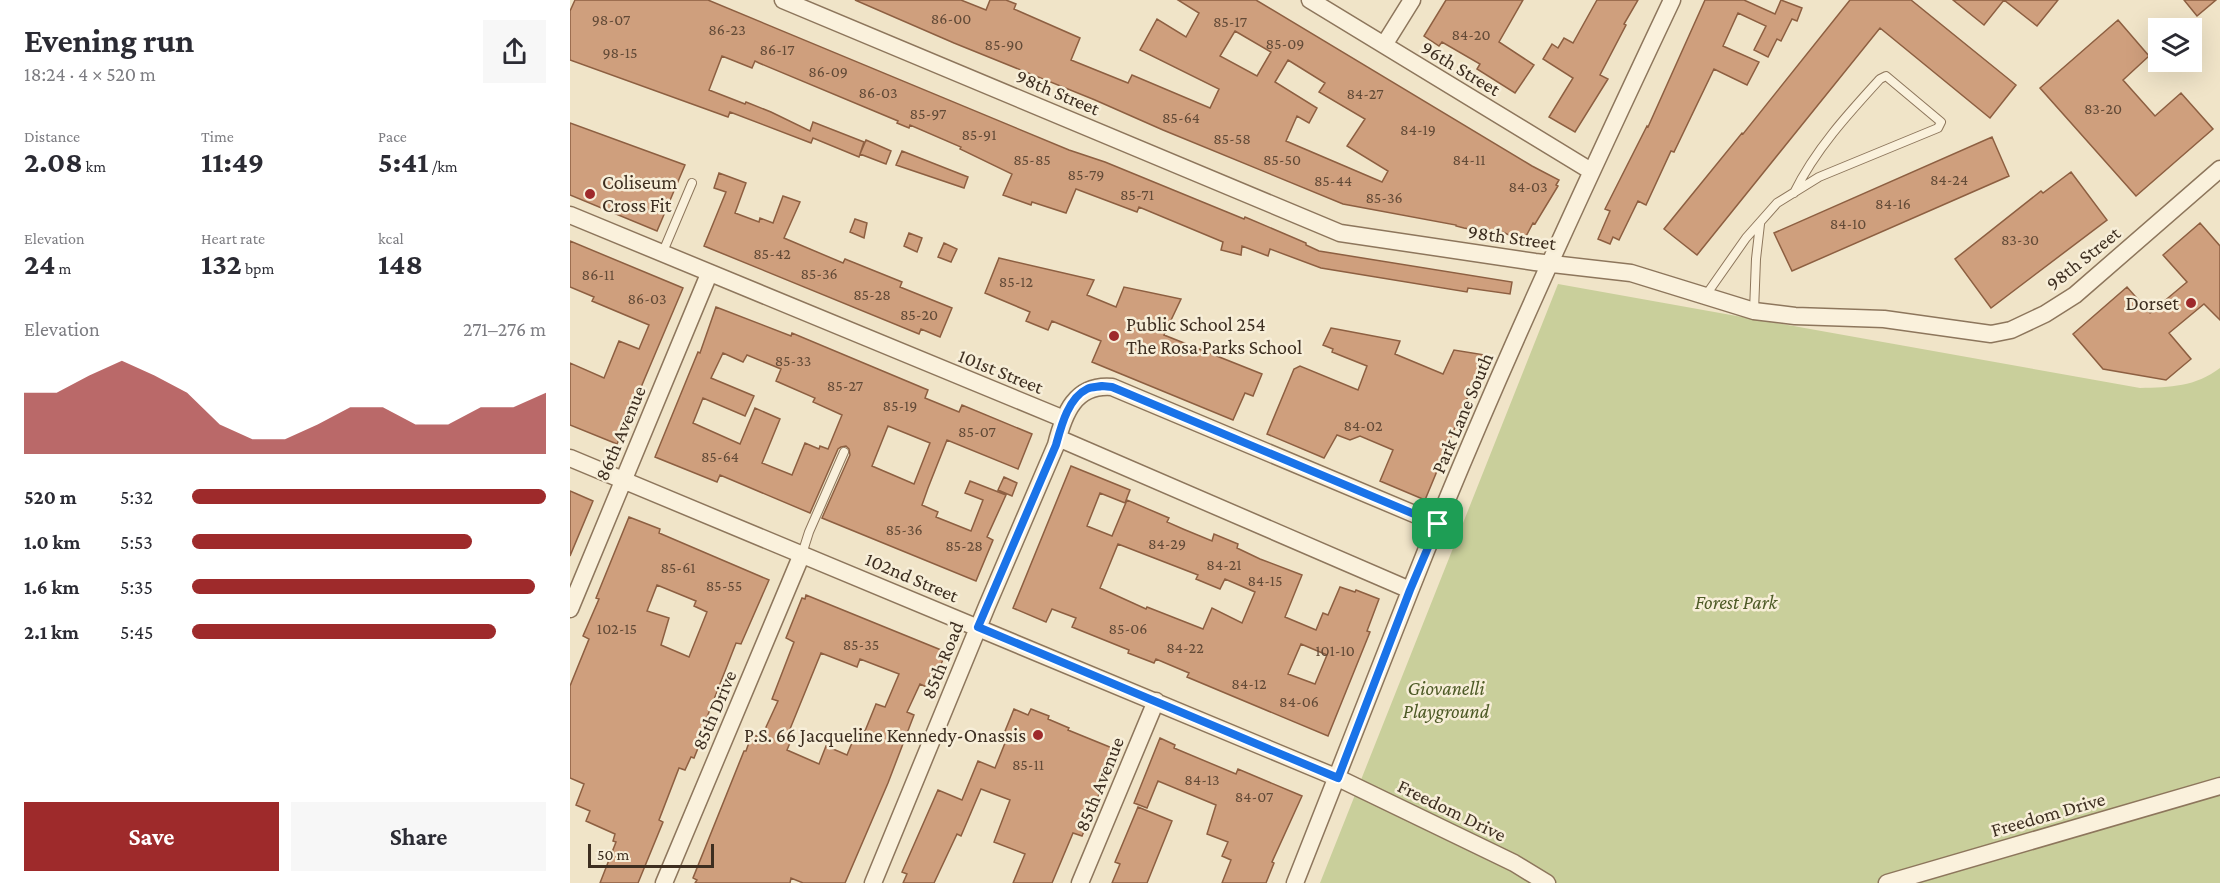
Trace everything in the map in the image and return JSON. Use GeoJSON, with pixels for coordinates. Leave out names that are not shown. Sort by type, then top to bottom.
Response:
{"type":"FeatureCollection","features":[{"type":"Feature","properties":{"kind":"street","name":"98th Street"},"geometry":{"type":"LineString","coordinates":[[783,0],[1340,233],[1550,264],[1631,273],[1754,311],[1795,316],[1884,319],[1991,334],[2010,330],[2045,314],[2075,295],[2220,169]]}},
{"type":"Feature","properties":{"kind":"street","name":"96th Street"},"geometry":{"type":"LineString","coordinates":[[1310,0],[1591,171]]}},
{"type":"Feature","properties":{"kind":"street"},"geometry":{"type":"LineString","coordinates":[[1384,45],[1412,0]]}},
{"type":"Feature","properties":{"kind":"street","name":"Park Lane South"},"geometry":{"type":"LineString","coordinates":[[1295,883],[1410,590],[1501,373],[1591,171],[1672,0]]}},
{"type":"Feature","properties":{"kind":"street","name":"101st Street"},"geometry":{"type":"LineString","coordinates":[[570,215],[1064,419]]}},
{"type":"Feature","properties":{"kind":"street","name":"86th Avenue"},"geometry":{"type":"LineString","coordinates":[[570,609],[709,274]]}},
{"type":"Feature","properties":{"kind":"street"},"geometry":{"type":"LineString","coordinates":[[1064,419],[1075,400],[1086,389],[1112,387],[1438,524]]}},
{"type":"Feature","properties":{"kind":"street","name":"85th Road"},"geometry":{"type":"LineString","coordinates":[[873,883],[1064,419]]}},
{"type":"Feature","properties":{"kind":"street"},"geometry":{"type":"LineString","coordinates":[[1058,438],[1410,590]]}},
{"type":"Feature","properties":{"kind":"street","name":"102nd Street"},"geometry":{"type":"LineString","coordinates":[[570,458],[1338,778]]}},
{"type":"Feature","properties":{"kind":"street","name":"85th Drive"},"geometry":{"type":"LineString","coordinates":[[664,883],[802,554]]}},
{"type":"Feature","properties":{"kind":"street","name":"85th Avenue"},"geometry":{"type":"LineString","coordinates":[[1080,883],[1156,701]]}},
{"type":"Feature","properties":{"kind":"street","name":"Freedom Drive"},"geometry":{"type":"LineString","coordinates":[[1338,778],[1514,863],[1546,883]]}},
{"type":"Feature","properties":{"kind":"street","name":"Freedom Drive"},"geometry":{"type":"LineString","coordinates":[[1887,883],[2220,786]]}},
{"type":"Feature","properties":{"kind":"lane"},"geometry":{"type":"LineString","coordinates":[[1706,295],[1746,238],[1778,203],[1794,193],[1819,177],[1938,129],[1941,122],[1886,76],[1880,79],[1849,114],[1805,170],[1794,193]]}},
{"type":"Feature","properties":{"kind":"lane"},"geometry":{"type":"LineString","coordinates":[[662,254],[692,183]]}},
{"type":"Feature","properties":{"kind":"lane"},"geometry":{"type":"LineString","coordinates":[[1754,311],[1760,223]]}},
{"type":"Feature","properties":{"kind":"lane"},"geometry":{"type":"LineString","coordinates":[[802,554],[809,532],[844,452]]}},
{"type":"Feature","properties":{"kind":"green space","name":"Forest Park"},"geometry":{"type":"Polygon","coordinates":[[[1558,284],[2140,388],[2192,382],[2220,368],[2220,883],[1320,883],[1558,284]]]}},
{"type":"Feature","properties":{"kind":"building"},"geometry":{"type":"Polygon","coordinates":[[[575,0],[708,0],[1069,150],[1105,162],[1244,219],[1245,217],[1306,243],[1319,251],[1512,282],[1510,294],[1468,288],[1467,292],[1321,268],[1270,249],[1268,256],[1242,246],[1241,255],[1221,250],[1223,242],[1139,207],[1137,212],[1076,189],[1066,213],[1032,202],[1031,205],[1003,195],[1012,174],[960,149],[961,147],[910,125],[909,128],[897,123],[898,121],[755,61],[752,68],[722,56],[709,90],[771,112],[810,131],[813,122],[864,142],[859,157],[813,138],[811,143],[730,112],[728,117],[570,60],[570,11],[575,0]]]}},
{"type":"Feature","properties":{"kind":"building"},"geometry":{"type":"Polygon","coordinates":[[[855,0],[961,0],[986,10],[990,0],[1006,0],[1016,4],[1014,9],[1080,38],[1071,60],[1128,83],[1132,75],[1210,108],[1219,89],[1140,50],[1157,19],[1186,37],[1199,13],[1178,0],[1256,0],[1559,180],[1556,185],[1558,186],[1523,242],[1495,228],[1494,234],[1343,204],[855,0]],[[1235,31],[1220,56],[1257,76],[1271,52],[1235,31]],[[1288,60],[1275,82],[1317,108],[1309,123],[1297,116],[1286,141],[1382,182],[1388,171],[1347,146],[1365,119],[1319,92],[1325,83],[1288,60]]]}},
{"type":"Feature","properties":{"kind":"building"},"geometry":{"type":"Polygon","coordinates":[[[1446,0],[1523,0],[1499,42],[1534,65],[1515,93],[1477,69],[1480,64],[1442,42],[1439,46],[1424,36],[1446,0]]]}},
{"type":"Feature","properties":{"kind":"building"},"geometry":{"type":"Polygon","coordinates":[[[1597,0],[1638,0],[1600,75],[1608,79],[1575,132],[1549,117],[1573,78],[1543,59],[1552,44],[1558,48],[1564,38],[1573,43],[1597,0]]]}},
{"type":"Feature","properties":{"kind":"building"},"geometry":{"type":"Polygon","coordinates":[[[1705,0],[1744,0],[1775,14],[1781,0],[1802,8],[1797,21],[1792,19],[1781,41],[1777,39],[1768,57],[1754,50],[1766,26],[1738,13],[1723,46],[1759,62],[1747,85],[1714,69],[1646,205],[1638,201],[1619,240],[1613,237],[1610,244],[1598,239],[1610,211],[1605,209],[1648,127],[1705,0]]]}},
{"type":"Feature","properties":{"kind":"building"},"geometry":{"type":"Polygon","coordinates":[[[1850,0],[1911,0],[2016,85],[1990,118],[1880,28],[1697,255],[1664,229],[1850,0]]]}},
{"type":"Feature","properties":{"kind":"building"},"geometry":{"type":"Polygon","coordinates":[[[1953,0],[2004,0],[1984,25],[1953,0]]]}},
{"type":"Feature","properties":{"kind":"building"},"geometry":{"type":"Polygon","coordinates":[[[2004,0],[2058,0],[2037,26],[2004,0]]]}},
{"type":"Feature","properties":{"kind":"building"},"geometry":{"type":"Polygon","coordinates":[[[2184,0],[2216,0],[2197,16],[2184,0]]]}},
{"type":"Feature","properties":{"kind":"building"},"geometry":{"type":"Polygon","coordinates":[[[2118,20],[2148,55],[2123,80],[2155,116],[2181,93],[2213,129],[2136,196],[2040,88],[2118,20]]]}},
{"type":"Feature","properties":{"kind":"building"},"geometry":{"type":"Polygon","coordinates":[[[570,123],[685,165],[657,231],[570,195],[570,123]]]}},
{"type":"Feature","properties":{"kind":"building"},"geometry":{"type":"Polygon","coordinates":[[[1992,137],[2009,176],[1792,271],[1774,233],[1992,137]]]}},
{"type":"Feature","properties":{"kind":"building"},"geometry":{"type":"Polygon","coordinates":[[[866,140],[891,151],[886,164],[860,154],[866,140]]]}},
{"type":"Feature","properties":{"kind":"building"},"geometry":{"type":"Polygon","coordinates":[[[902,151],[968,177],[964,188],[896,165],[902,151]]]}},
{"type":"Feature","properties":{"kind":"building"},"geometry":{"type":"Polygon","coordinates":[[[2071,172],[2107,220],[1991,308],[1955,259],[2041,191],[2043,193],[2071,172]]]}},
{"type":"Feature","properties":{"kind":"building"},"geometry":{"type":"Polygon","coordinates":[[[719,173],[746,183],[735,213],[759,222],[760,218],[773,223],[783,196],[800,202],[784,238],[843,263],[845,259],[902,282],[900,287],[952,308],[940,337],[921,329],[919,334],[704,246],[726,192],[714,188],[719,173]]]}},
{"type":"Feature","properties":{"kind":"building"},"geometry":{"type":"Polygon","coordinates":[[[855,219],[867,223],[864,238],[850,232],[855,219]]]}},
{"type":"Feature","properties":{"kind":"building","name":"Dorset"},"geometry":{"type":"Polygon","coordinates":[[[2200,223],[2220,246],[2220,320],[2204,304],[2169,333],[2191,359],[2166,380],[2103,369],[2073,334],[2127,287],[2150,313],[2187,282],[2163,255],[2200,223]]]}},
{"type":"Feature","properties":{"kind":"building"},"geometry":{"type":"Polygon","coordinates":[[[909,233],[922,238],[917,252],[904,246],[909,233]]]}},
{"type":"Feature","properties":{"kind":"building"},"geometry":{"type":"Polygon","coordinates":[[[570,241],[683,288],[617,444],[570,425],[570,363],[604,378],[619,341],[639,349],[649,325],[592,301],[594,297],[570,287],[570,241]]]}},
{"type":"Feature","properties":{"kind":"building"},"geometry":{"type":"Polygon","coordinates":[[[944,243],[957,249],[951,262],[938,257],[944,243]]]}},
{"type":"Feature","properties":{"kind":"building"},"geometry":{"type":"Polygon","coordinates":[[[999,258],[1094,280],[1087,295],[1116,307],[1124,287],[1181,299],[1164,335],[1262,374],[1253,396],[1245,393],[1233,420],[1092,362],[1101,341],[1052,321],[1048,330],[1026,321],[1030,312],[985,293],[999,258]]]}},
{"type":"Feature","properties":{"kind":"building"},"geometry":{"type":"Polygon","coordinates":[[[716,307],[791,336],[792,333],[928,390],[925,398],[959,412],[962,405],[1032,434],[1018,469],[947,440],[928,488],[922,505],[938,512],[936,517],[971,531],[983,500],[965,493],[970,481],[1006,495],[987,537],[993,540],[976,581],[822,518],[850,455],[846,446],[838,449],[810,513],[720,475],[717,482],[655,457],[698,352],[700,353],[716,307]],[[723,353],[711,378],[754,396],[745,416],[703,398],[693,423],[740,444],[755,408],[780,419],[762,463],[792,475],[805,443],[819,449],[820,446],[828,449],[842,415],[813,402],[815,398],[776,381],[781,369],[747,355],[743,362],[723,353]],[[888,426],[872,466],[914,484],[930,443],[888,426]]]}},
{"type":"Feature","properties":{"kind":"building"},"geometry":{"type":"Polygon","coordinates":[[[1331,328],[1400,341],[1395,354],[1443,374],[1454,350],[1485,355],[1425,500],[1380,481],[1393,450],[1360,436],[1350,440],[1337,435],[1324,458],[1267,434],[1294,369],[1300,366],[1358,390],[1367,366],[1332,352],[1333,349],[1323,345],[1331,328]]]}},
{"type":"Feature","properties":{"kind":"building"},"geometry":{"type":"Polygon","coordinates":[[[1071,466],[1130,490],[1125,503],[1100,493],[1087,526],[1112,536],[1127,500],[1169,518],[1167,522],[1183,529],[1212,541],[1214,534],[1238,544],[1237,548],[1260,559],[1302,575],[1285,617],[1316,630],[1323,613],[1328,615],[1340,587],[1355,592],[1356,590],[1379,599],[1367,631],[1370,632],[1328,736],[1187,677],[1189,673],[1156,659],[1154,663],[1128,653],[1129,650],[1072,627],[1076,618],[1052,609],[1046,622],[1013,608],[1071,466]],[[1118,544],[1100,588],[1146,609],[1147,607],[1203,629],[1212,608],[1242,623],[1255,592],[1225,579],[1220,589],[1196,579],[1198,575],[1118,544]],[[1301,644],[1288,674],[1315,684],[1327,655],[1301,644]]]}},
{"type":"Feature","properties":{"kind":"building"},"geometry":{"type":"Polygon","coordinates":[[[1004,477],[1017,483],[1012,496],[998,490],[1004,477]]]}},
{"type":"Feature","properties":{"kind":"building"},"geometry":{"type":"Polygon","coordinates":[[[570,491],[593,501],[570,556],[570,491]]]}},
{"type":"Feature","properties":{"kind":"building"},"geometry":{"type":"Polygon","coordinates":[[[629,517],[660,529],[659,533],[769,580],[741,644],[736,643],[702,730],[705,731],[694,758],[691,757],[685,770],[679,768],[659,820],[663,822],[638,883],[600,883],[616,842],[613,841],[615,834],[586,821],[590,811],[576,805],[584,784],[570,778],[570,686],[589,639],[583,636],[599,599],[596,598],[629,517]],[[657,585],[647,611],[669,618],[661,645],[689,657],[707,612],[694,606],[696,601],[657,585]]]}},
{"type":"Feature","properties":{"kind":"building"},"geometry":{"type":"Polygon","coordinates":[[[806,595],[946,652],[931,689],[920,684],[907,712],[914,715],[845,883],[803,883],[791,878],[790,883],[695,883],[697,880],[693,878],[744,751],[746,751],[752,734],[761,738],[778,701],[772,699],[794,642],[786,638],[802,598],[805,599],[806,595]],[[821,653],[790,729],[795,731],[787,750],[819,764],[826,746],[847,755],[858,728],[865,731],[876,704],[885,707],[899,674],[860,659],[857,667],[821,653]]]}},
{"type":"Feature","properties":{"kind":"building"},"geometry":{"type":"Polygon","coordinates":[[[1014,709],[1028,715],[1031,709],[1049,716],[1048,719],[1069,728],[1068,730],[1117,750],[1082,836],[1073,833],[1052,883],[1013,883],[1025,854],[994,842],[1010,800],[981,789],[961,836],[957,834],[934,883],[903,883],[907,874],[902,872],[938,790],[962,800],[978,761],[995,768],[1005,743],[1001,741],[1014,709]]]}},
{"type":"Feature","properties":{"kind":"building"},"geometry":{"type":"Polygon","coordinates":[[[1160,738],[1175,745],[1174,748],[1236,774],[1238,769],[1302,796],[1272,862],[1274,863],[1266,883],[1222,883],[1231,860],[1222,856],[1228,842],[1207,834],[1216,805],[1158,781],[1147,808],[1134,803],[1160,738]]]}},
{"type":"Feature","properties":{"kind":"building"},"geometry":{"type":"Polygon","coordinates":[[[1138,807],[1172,821],[1147,883],[1112,883],[1120,864],[1115,862],[1138,807]]]}},
{"type":"Feature","properties":{"kind":"place","name":"Coliseum Cross Fit"},"geometry":{"type":"Point","coordinates":[590,194]}},
{"type":"Feature","properties":{"kind":"place","name":"Dorset"},"geometry":{"type":"Point","coordinates":[2191,303]}},
{"type":"Feature","properties":{"kind":"place","name":"Public School 254 The Rosa Parks School"},"geometry":{"type":"Point","coordinates":[1114,336]}},
{"type":"Feature","properties":{"kind":"place","name":"P.S. 66 Jacqueline Kennedy-Onassis"},"geometry":{"type":"Point","coordinates":[1038,735]}},
{"type":"Feature","properties":{"kind":"route"},"geometry":{"type":"LineString","coordinates":[[1112,387],[1438,524],[1410,590],[1338,778],[978,627],[1056,445],[1064,419],[1075,400],[1086,389],[1112,387]]}},
{"type":"Feature","properties":{"kind":"park label","name":"Giovanelli Playground"},"geometry":{"type":"Point","coordinates":[1446,700]}}]}
